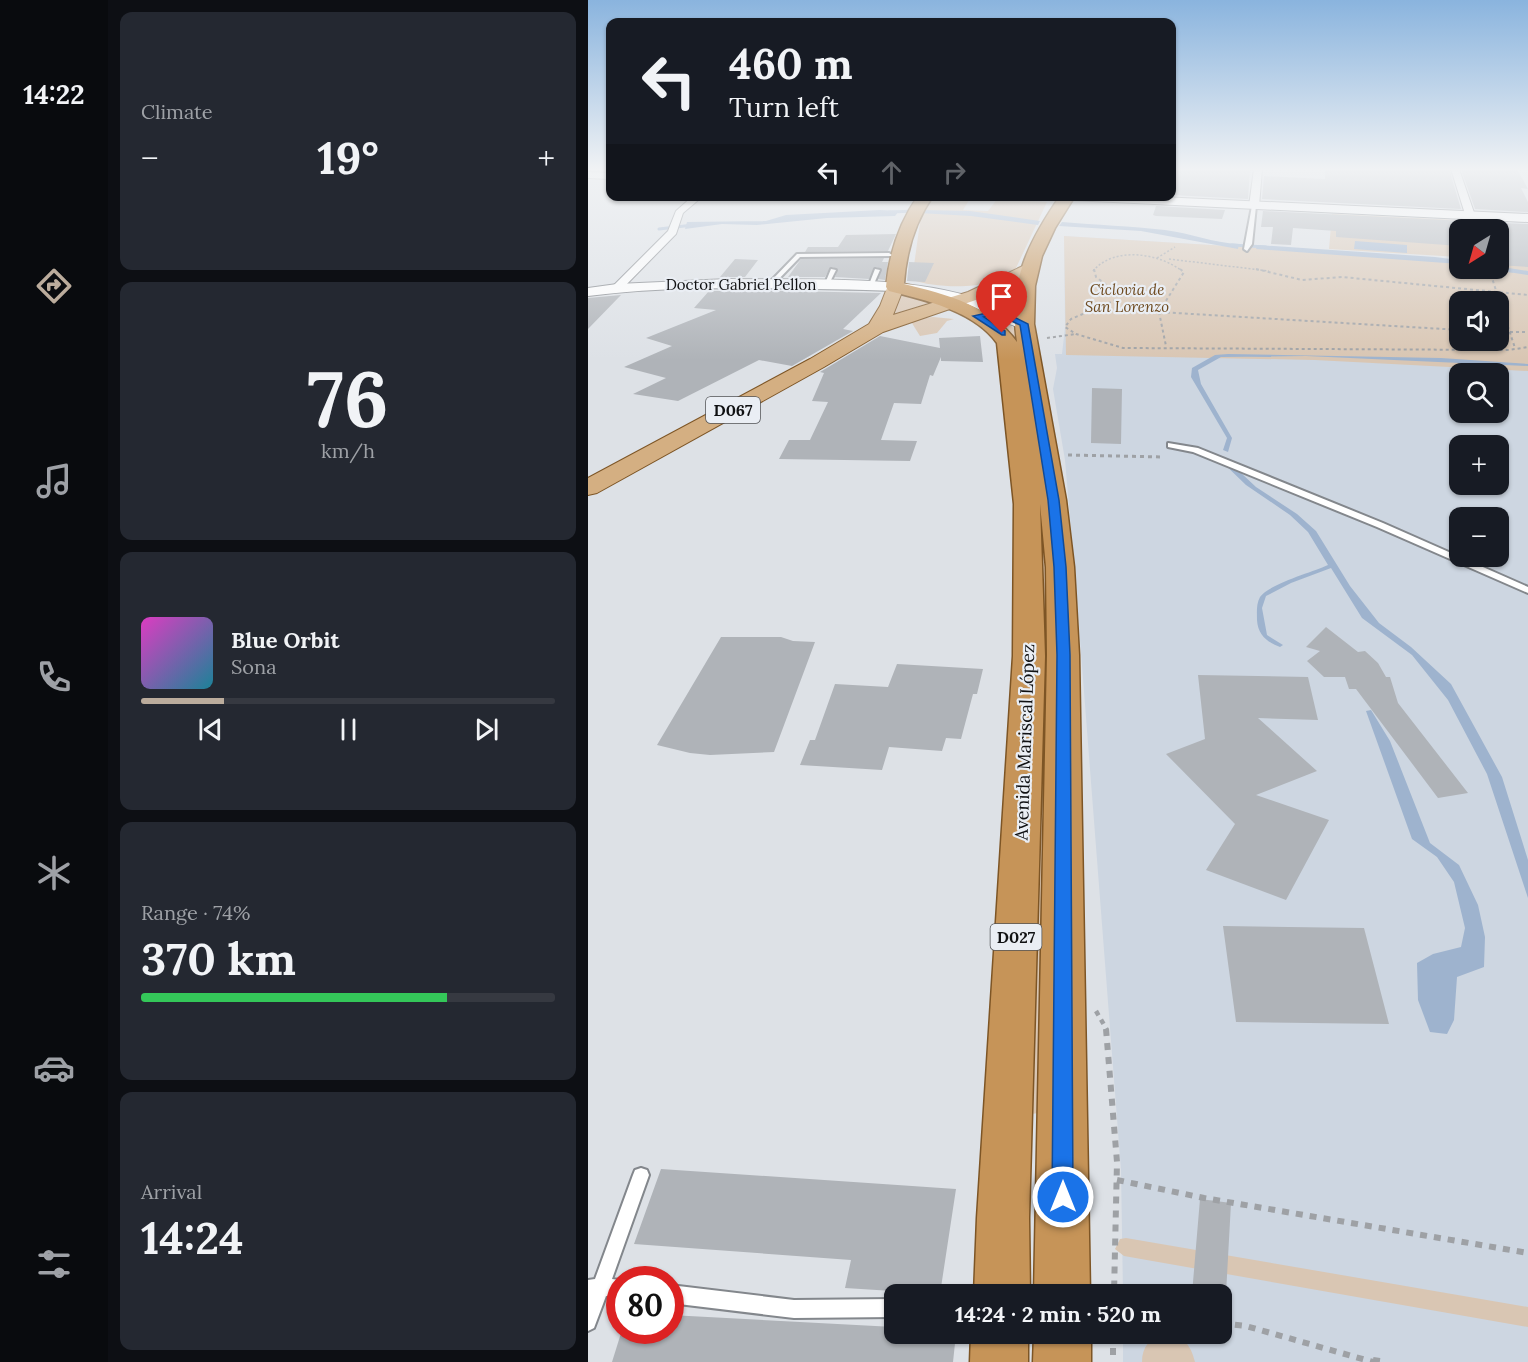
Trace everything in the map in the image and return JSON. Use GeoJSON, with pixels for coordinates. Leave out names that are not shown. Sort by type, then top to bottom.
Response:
{"type":"FeatureCollection","features":[{"type":"Feature","properties":{"kind":"highway"},"geometry":{"type":"LineString","coordinates":[[895,286],[894,257],[906,233]]}},
{"type":"Feature","properties":{"kind":"highway","name":"Avenida Mariscal López"},"geometry":{"type":"LineString","coordinates":[[1045,233],[1027,269],[1023,299],[1032,327],[1060,567],[1063,655],[1062,1284]]}},
{"type":"Feature","properties":{"kind":"highway","name":"D027"},"geometry":{"type":"LineString","coordinates":[[895,286],[954,301]]}},
{"type":"Feature","properties":{"kind":"highway","name":"Avenida Mariscal López"},"geometry":{"type":"LineString","coordinates":[[954,301],[1002,333],[1007,343],[1027,504],[1029,656],[1003,1218],[1002,1284]]}},
{"type":"Feature","properties":{"kind":"highway"},"geometry":{"type":"LineString","coordinates":[[999,1362],[1000,1344]]}},
{"type":"Feature","properties":{"kind":"highway"},"geometry":{"type":"LineString","coordinates":[[1062,1362],[1063,1344]]}},
{"type":"Feature","properties":{"kind":"main road","name":"D067"},"geometry":{"type":"LineString","coordinates":[[591,485],[817,363],[876,328],[902,317],[1004,284],[1027,269]]}},
{"type":"Feature","properties":{"kind":"main road"},"geometry":{"type":"LineString","coordinates":[[876,328],[889,306],[895,286]]}},
{"type":"Feature","properties":{"kind":"main road"},"geometry":{"type":"LineString","coordinates":[[902,317],[940,312],[977,316]]}},
{"type":"Feature","properties":{"kind":"street"},"geometry":{"type":"LineString","coordinates":[[617,288],[669,233]]}},
{"type":"Feature","properties":{"kind":"street","name":"Doctor Gabriel Pellon"},"geometry":{"type":"LineString","coordinates":[[588,292],[617,288],[771,284],[895,286]]}},
{"type":"Feature","properties":{"kind":"street"},"geometry":{"type":"LineString","coordinates":[[954,301],[1032,327]]}},
{"type":"Feature","properties":{"kind":"lane"},"geometry":{"type":"LineString","coordinates":[[1248,247],[1250,233]]}},
{"type":"Feature","properties":{"kind":"lane"},"geometry":{"type":"LineString","coordinates":[[771,284],[799,255],[894,257]]}},
{"type":"Feature","properties":{"kind":"lane"},"geometry":{"type":"LineString","coordinates":[[826,285],[834,267],[842,259],[879,265],[894,257]]}},
{"type":"Feature","properties":{"kind":"lane"},"geometry":{"type":"LineString","coordinates":[[870,286],[879,265]]}},
{"type":"Feature","properties":{"kind":"lane"},"geometry":{"type":"LineString","coordinates":[[977,316],[1032,327]]}},
{"type":"Feature","properties":{"kind":"lane"},"geometry":{"type":"LineString","coordinates":[[1171,445],[1195,450],[1380,525],[1528,590]]}},
{"type":"Feature","properties":{"kind":"lane"},"geometry":{"type":"LineString","coordinates":[[588,1322],[594,1288],[641,1175]]}},
{"type":"Feature","properties":{"kind":"lane"},"geometry":{"type":"LineString","coordinates":[[684,1296],[794,1309],[884,1308]]}},
{"type":"Feature","properties":{"kind":"path"},"geometry":{"type":"LineString","coordinates":[[1157,258],[1175,247]]}},
{"type":"Feature","properties":{"kind":"path"},"geometry":{"type":"LineString","coordinates":[[1032,327],[1065,327],[1067,323],[1083,314],[1116,300],[1118,294],[1096,277],[1093,270],[1099,263],[1119,256],[1271,271],[1302,280],[1342,277],[1487,291]]}},
{"type":"Feature","properties":{"kind":"path"},"geometry":{"type":"LineString","coordinates":[[1157,258],[1177,265],[1184,272],[1159,312],[1166,346]]}},
{"type":"Feature","properties":{"kind":"path"},"geometry":{"type":"LineString","coordinates":[[1509,293],[1528,295]]}},
{"type":"Feature","properties":{"kind":"path"},"geometry":{"type":"LineString","coordinates":[[1217,315],[1219,308]]}},
{"type":"Feature","properties":{"kind":"path"},"geometry":{"type":"LineString","coordinates":[[1159,312],[1449,329]]}},
{"type":"Feature","properties":{"kind":"path"},"geometry":{"type":"LineString","coordinates":[[1509,325],[1515,348]]}},
{"type":"Feature","properties":{"kind":"path"},"geometry":{"type":"LineString","coordinates":[[1032,327],[1123,348],[1166,346],[1509,350],[1528,347]]}},
{"type":"Feature","properties":{"kind":"path"},"geometry":{"type":"LineString","coordinates":[[1509,333],[1528,332]]}},
{"type":"Feature","properties":{"kind":"path"},"geometry":{"type":"LineString","coordinates":[[1065,455],[1214,458]]}},
{"type":"Feature","properties":{"kind":"path"},"geometry":{"type":"LineString","coordinates":[[1117,1180],[1203,1198],[1528,1253]]}},
{"type":"Feature","properties":{"kind":"path"},"geometry":{"type":"LineString","coordinates":[[1232,1324],[1246,1326],[1371,1361],[1386,1362]]}},
{"type":"Feature","properties":{"kind":"path"},"geometry":{"type":"LineString","coordinates":[[1113,1344],[1113,1362]]}},
{"type":"Feature","properties":{"kind":"shaded area"},"geometry":{"type":"Polygon","coordinates":[[[1064,236],[1449,259],[1449,279],[1509,279],[1509,267],[1528,264],[1528,1362],[1123,1362],[1123,1344],[1232,1344],[1232,1284],[1123,1284],[1121,1170],[1075,575],[1065,460],[1053,389],[1057,368],[1055,354],[1062,354],[1065,327],[1064,236]]]}},
{"type":"Feature","properties":{"kind":"green space"},"geometry":{"type":"Polygon","coordinates":[[[919,233],[1033,233],[1016,268],[996,281],[952,286],[912,280],[919,233]]]}},
{"type":"Feature","properties":{"kind":"green space"},"geometry":{"type":"Polygon","coordinates":[[[1330,233],[1449,233],[1449,256],[1329,249],[1330,233]]]}},
{"type":"Feature","properties":{"kind":"green space","name":"Ciclovia de San Lorenzo"},"geometry":{"type":"Polygon","coordinates":[[[1064,236],[1449,259],[1449,279],[1509,279],[1509,263],[1528,264],[1528,371],[1509,370],[1509,363],[1449,363],[1449,367],[1315,360],[1066,355],[1064,236]]]}},
{"type":"Feature","properties":{"kind":"green space"},"geometry":{"type":"Polygon","coordinates":[[[1006,288],[1014,289],[1013,308],[1010,312],[975,298],[1006,288]]]}},
{"type":"Feature","properties":{"kind":"green space"},"geometry":{"type":"Polygon","coordinates":[[[902,295],[911,295],[929,303],[891,315],[902,295]]]}},
{"type":"Feature","properties":{"kind":"green space"},"geometry":{"type":"Polygon","coordinates":[[[993,315],[1014,329],[1021,347],[1049,574],[1039,1113],[1031,1114],[1018,365],[1012,335],[988,316],[993,315]]]}},
{"type":"Feature","properties":{"kind":"green space"},"geometry":{"type":"Polygon","coordinates":[[[933,317],[954,319],[947,321],[937,333],[920,336],[910,320],[933,317]]]}},
{"type":"Feature","properties":{"kind":"green space"},"geometry":{"type":"Polygon","coordinates":[[[1126,1238],[1528,1307],[1528,1327],[1124,1256],[1115,1249],[1120,1239],[1126,1238]]]}},
{"type":"Feature","properties":{"kind":"green space"},"geometry":{"type":"Polygon","coordinates":[[[1148,1344],[1186,1344],[1195,1362],[1142,1362],[1143,1352],[1148,1344]]]}},
{"type":"Feature","properties":{"kind":"water"},"geometry":{"type":"Polygon","coordinates":[[[1149,233],[1183,233],[1239,244],[1238,249],[1149,233]]]}},
{"type":"Feature","properties":{"kind":"water"},"geometry":{"type":"Polygon","coordinates":[[[1355,241],[1407,245],[1407,253],[1354,249],[1355,241]]]}},
{"type":"Feature","properties":{"kind":"water"},"geometry":{"type":"Polygon","coordinates":[[[1258,245],[1435,257],[1449,259],[1449,263],[1256,249],[1258,245]]]}},
{"type":"Feature","properties":{"kind":"water"},"geometry":{"type":"Polygon","coordinates":[[[1228,354],[1441,358],[1528,364],[1528,366],[1509,365],[1509,363],[1306,356],[1221,357],[1198,370],[1201,384],[1232,438],[1228,452],[1223,450],[1227,438],[1191,377],[1192,368],[1215,355],[1228,354]]]}},
{"type":"Feature","properties":{"kind":"water"},"geometry":{"type":"Polygon","coordinates":[[[1218,458],[1225,458],[1256,487],[1297,514],[1316,531],[1350,586],[1379,623],[1411,647],[1451,684],[1502,777],[1528,860],[1528,898],[1487,774],[1448,700],[1412,655],[1362,618],[1331,568],[1291,583],[1266,596],[1262,608],[1267,635],[1283,645],[1280,647],[1275,645],[1261,634],[1257,620],[1257,606],[1260,597],[1282,583],[1328,565],[1308,532],[1290,515],[1246,485],[1218,458]]]}},
{"type":"Feature","properties":{"kind":"water"},"geometry":{"type":"Polygon","coordinates":[[[1371,710],[1390,741],[1430,843],[1459,865],[1478,905],[1485,937],[1484,967],[1457,977],[1454,1020],[1447,1034],[1430,1032],[1418,1000],[1417,963],[1433,954],[1461,947],[1465,928],[1454,882],[1437,857],[1412,839],[1366,711],[1371,710]]]}},
{"type":"Feature","properties":{"kind":"building"},"geometry":{"type":"Polygon","coordinates":[[[1272,233],[1292,233],[1291,245],[1271,244],[1272,233]]]}},
{"type":"Feature","properties":{"kind":"building"},"geometry":{"type":"Polygon","coordinates":[[[1336,233],[1449,233],[1449,245],[1336,237],[1336,233]]]}},
{"type":"Feature","properties":{"kind":"building"},"geometry":{"type":"Polygon","coordinates":[[[1509,233],[1528,233],[1528,267],[1509,266],[1509,233]]]}},
{"type":"Feature","properties":{"kind":"building"},"geometry":{"type":"Polygon","coordinates":[[[896,234],[888,251],[805,252],[808,247],[838,247],[846,235],[896,234]]]}},
{"type":"Feature","properties":{"kind":"building"},"geometry":{"type":"Polygon","coordinates":[[[884,258],[882,262],[888,262],[885,280],[878,279],[882,269],[875,267],[869,279],[835,277],[838,269],[831,267],[825,277],[788,277],[801,259],[884,258]]]}},
{"type":"Feature","properties":{"kind":"building"},"geometry":{"type":"Polygon","coordinates":[[[735,259],[758,260],[745,277],[720,277],[735,259]]]}},
{"type":"Feature","properties":{"kind":"building"},"geometry":{"type":"Polygon","coordinates":[[[909,262],[934,263],[925,282],[907,281],[909,262]]]}},
{"type":"Feature","properties":{"kind":"building"},"geometry":{"type":"Polygon","coordinates":[[[709,291],[881,293],[843,329],[853,331],[792,366],[759,360],[678,401],[633,394],[666,378],[624,367],[672,346],[646,338],[716,310],[694,308],[709,291]]]}},
{"type":"Feature","properties":{"kind":"building"},"geometry":{"type":"Polygon","coordinates":[[[621,295],[588,329],[588,298],[621,295]]]}},
{"type":"Feature","properties":{"kind":"building"},"geometry":{"type":"Polygon","coordinates":[[[880,336],[940,348],[939,338],[980,336],[983,362],[941,361],[941,357],[933,376],[930,375],[921,404],[894,403],[881,440],[917,441],[910,461],[779,459],[789,440],[810,440],[828,402],[812,401],[824,373],[820,372],[880,336]]]}},
{"type":"Feature","properties":{"kind":"building"},"geometry":{"type":"Polygon","coordinates":[[[1092,388],[1122,389],[1121,444],[1091,443],[1092,388]]]}},
{"type":"Feature","properties":{"kind":"building"},"geometry":{"type":"Polygon","coordinates":[[[1326,627],[1358,652],[1365,651],[1378,663],[1386,677],[1390,677],[1398,703],[1468,793],[1438,798],[1356,689],[1349,689],[1345,677],[1324,677],[1307,661],[1320,651],[1306,647],[1326,627]]]}},
{"type":"Feature","properties":{"kind":"building"},"geometry":{"type":"Polygon","coordinates":[[[721,637],[781,637],[793,641],[815,642],[774,752],[710,755],[657,745],[721,637]]]}},
{"type":"Feature","properties":{"kind":"building"},"geometry":{"type":"Polygon","coordinates":[[[897,664],[983,669],[977,694],[973,694],[961,739],[946,738],[942,751],[889,747],[882,770],[800,765],[810,740],[815,740],[835,684],[888,687],[897,664]]]}},
{"type":"Feature","properties":{"kind":"building"},"geometry":{"type":"Polygon","coordinates":[[[1198,675],[1308,677],[1318,720],[1258,718],[1317,771],[1256,795],[1329,820],[1286,900],[1206,870],[1235,824],[1166,754],[1205,739],[1198,675]]]}},
{"type":"Feature","properties":{"kind":"building"},"geometry":{"type":"Polygon","coordinates":[[[1223,926],[1364,928],[1389,1024],[1236,1022],[1223,926]]]}},
{"type":"Feature","properties":{"kind":"building"},"geometry":{"type":"Polygon","coordinates":[[[661,1169],[956,1189],[942,1284],[884,1284],[884,1290],[845,1288],[851,1260],[634,1244],[661,1169]]]}},
{"type":"Feature","properties":{"kind":"building"},"geometry":{"type":"Polygon","coordinates":[[[1200,1199],[1231,1203],[1227,1284],[1193,1284],[1200,1199]]]}},
{"type":"Feature","properties":{"kind":"building"},"geometry":{"type":"Polygon","coordinates":[[[684,1316],[884,1326],[884,1344],[955,1344],[953,1362],[612,1362],[618,1344],[684,1344],[684,1316]]]}},
{"type":"Feature","properties":{"kind":"waterway"},"geometry":{"type":"LineString","coordinates":[[1232,245],[1266,247]]}},
{"type":"Feature","properties":{"kind":"waterway"},"geometry":{"type":"LineString","coordinates":[[1509,270],[1528,273]]}},
{"type":"Feature","properties":{"kind":"route"},"geometry":{"type":"LineString","coordinates":[[1002,333],[977,316],[1000,312],[1024,324],[1053,500],[1060,567],[1063,655],[1063,1197]]}}]}
